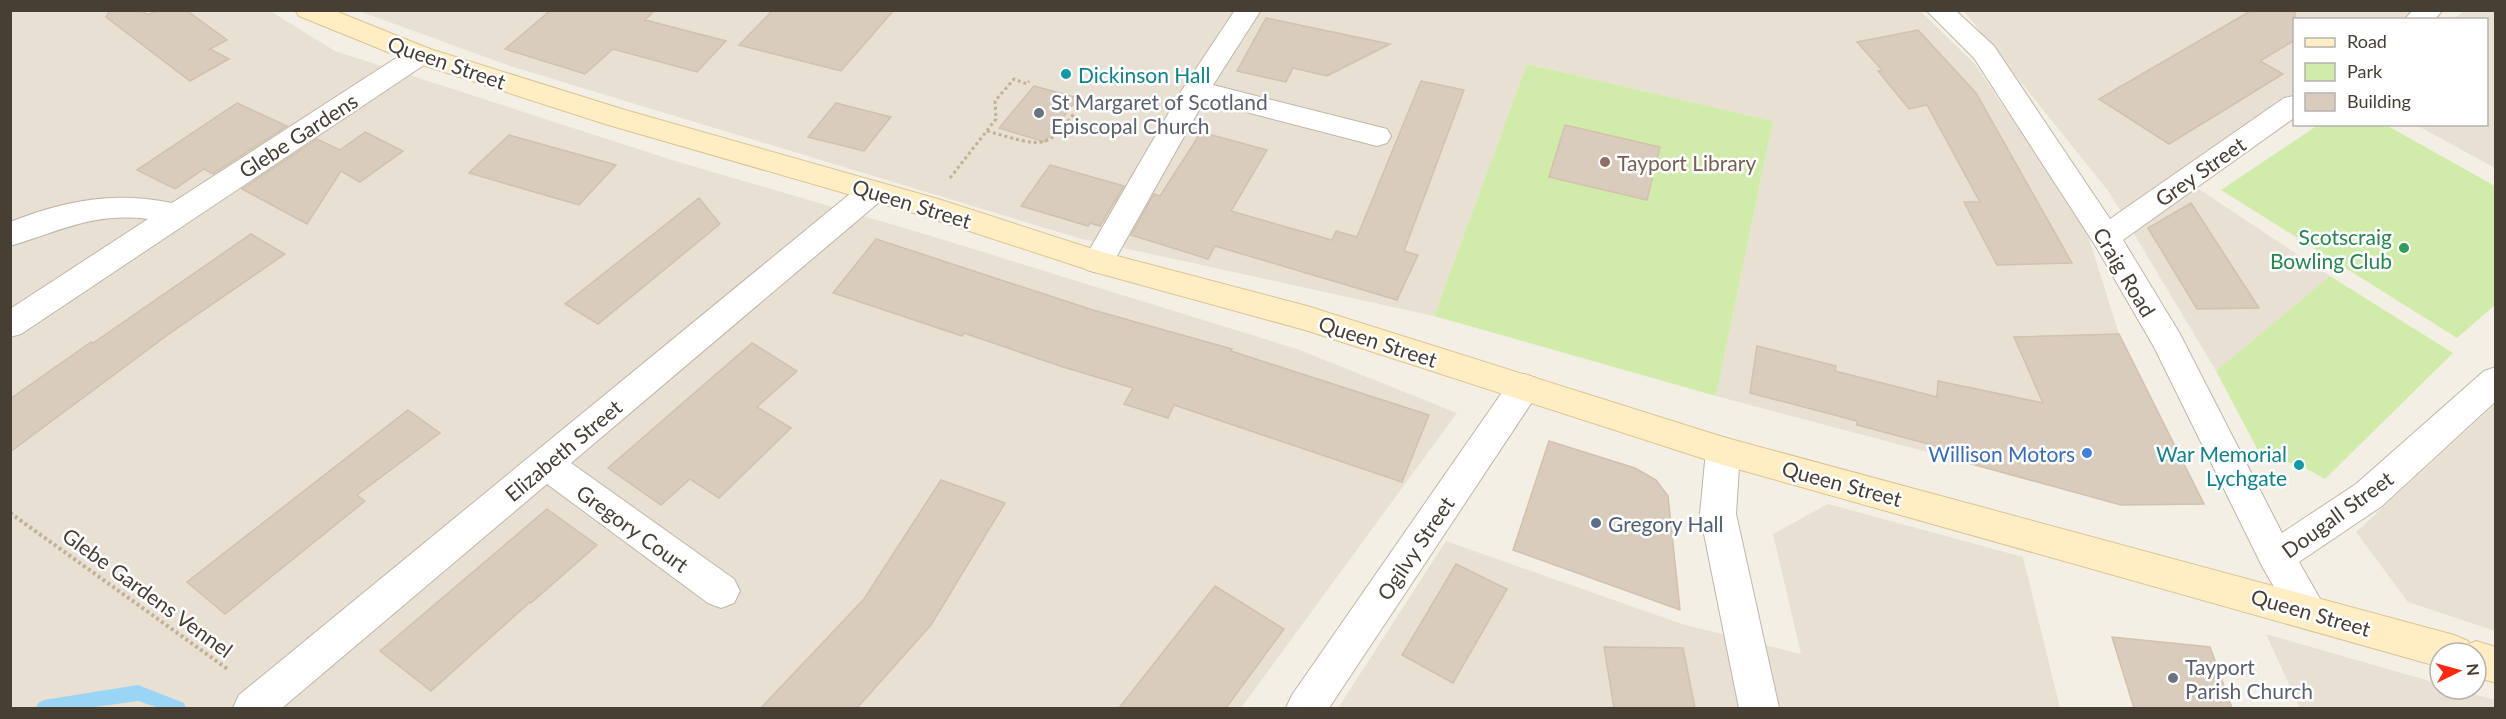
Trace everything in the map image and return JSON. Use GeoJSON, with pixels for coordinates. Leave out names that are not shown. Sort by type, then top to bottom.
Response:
{"type":"FeatureCollection","features":[{"type":"Feature","properties":{"kind":"main road","name":"Queen Street"},"geometry":{"type":"LineString","coordinates":[[308,10],[420,55],[615,117],[927,206],[1098,262],[1307,318],[1723,451],[2428,646]]}},
{"type":"Feature","properties":{"kind":"street"},"geometry":{"type":"LineString","coordinates":[[1098,262],[1196,90],[1248,10]]}},
{"type":"Feature","properties":{"kind":"street","name":"Craig Road"},"geometry":{"type":"LineString","coordinates":[[1939,10],[1984,52],[2106,237],[2168,343],[2276,556]]}},
{"type":"Feature","properties":{"kind":"street","name":"Glebe Gardens"},"geometry":{"type":"LineString","coordinates":[[10,325],[420,55]]}},
{"type":"Feature","properties":{"kind":"street"},"geometry":{"type":"LineString","coordinates":[[1196,90],[1377,136]]}},
{"type":"Feature","properties":{"kind":"street","name":"Grey Street"},"geometry":{"type":"LineString","coordinates":[[2106,237],[2293,106]]}},
{"type":"Feature","properties":{"kind":"street","name":"Elizabeth Street"},"geometry":{"type":"LineString","coordinates":[[260,703],[873,191]]}},
{"type":"Feature","properties":{"kind":"street"},"geometry":{"type":"LineString","coordinates":[[10,236],[43,220],[98,209],[138,207],[177,215]]}},
{"type":"Feature","properties":{"kind":"street","name":"Dougall Street"},"geometry":{"type":"LineString","coordinates":[[2308,611],[2276,556],[2369,495],[2496,380]]}},
{"type":"Feature","properties":{"kind":"street","name":"Ogilvy Street"},"geometry":{"type":"LineString","coordinates":[[1306,708],[1524,387]]}},
{"type":"Feature","properties":{"kind":"street"},"geometry":{"type":"LineString","coordinates":[[1723,451],[1718,514],[1759,708]]}},
{"type":"Feature","properties":{"kind":"street","name":"Gregory Court"},"geometry":{"type":"LineString","coordinates":[[546,464],[721,591]]}},
{"type":"Feature","properties":{"kind":"path"},"geometry":{"type":"LineString","coordinates":[[927,206],[996,118],[995,100],[1014,79],[1028,84],[1029,81]]}},
{"type":"Feature","properties":{"kind":"path"},"geometry":{"type":"LineString","coordinates":[[987,131],[1040,144],[1054,138],[1084,100],[1075,97],[1077,94]]}},
{"type":"Feature","properties":{"kind":"path","name":"Glebe Gardens Vennel"},"geometry":{"type":"LineString","coordinates":[[10,513],[260,703]]}},
{"type":"Feature","properties":{"kind":"shaded area"},"geometry":{"type":"Polygon","coordinates":[[[10,11],[270,11],[335,51],[672,160],[928,235],[1297,349],[1457,413],[1241,708],[11,708],[10,11]]]}},
{"type":"Feature","properties":{"kind":"shaded area"},"geometry":{"type":"Polygon","coordinates":[[[359,11],[1920,11],[1974,63],[2085,226],[2119,334],[2015,337],[2043,403],[1938,381],[1935,454],[1716,396],[1773,121],[1527,64],[1434,316],[1078,238],[510,66],[359,11]]]}},
{"type":"Feature","properties":{"kind":"shaded area"},"geometry":{"type":"Polygon","coordinates":[[[1964,11],[2418,11],[2407,18],[2293,18],[2293,97],[2179,176],[2330,276],[2216,371],[2109,192],[1964,11]]]}},
{"type":"Feature","properties":{"kind":"shaded area"},"geometry":{"type":"Polygon","coordinates":[[[2465,11],[2495,11],[2495,168],[2418,126],[2488,126],[2488,18],[2454,18],[2465,11]]]}},
{"type":"Feature","properties":{"kind":"shaded area"},"geometry":{"type":"Polygon","coordinates":[[[2495,404],[2495,631],[2408,602],[2356,532],[2495,404]]]}},
{"type":"Feature","properties":{"kind":"shaded area"},"geometry":{"type":"Polygon","coordinates":[[[1828,504],[2023,557],[2060,708],[1338,708],[1446,541],[1682,624],[1801,654],[1773,534],[1828,504]]]}},
{"type":"Feature","properties":{"kind":"shaded area"},"geometry":{"type":"Polygon","coordinates":[[[2266,634],[2428,681],[2428,701],[2488,701],[2488,698],[2495,700],[2495,708],[2300,708],[2266,634]]]}},
{"type":"Feature","properties":{"kind":"green space"},"geometry":{"type":"Polygon","coordinates":[[[1527,64],[1773,121],[1716,396],[1434,316],[1527,64]]]}},
{"type":"Feature","properties":{"kind":"green space","name":"Scotscraig Bowling Club"},"geometry":{"type":"Polygon","coordinates":[[[2317,126],[2388,126],[2495,186],[2495,305],[2457,338],[2221,190],[2317,126]]]}},
{"type":"Feature","properties":{"kind":"green space"},"geometry":{"type":"Polygon","coordinates":[[[2330,276],[2453,353],[2325,479],[2299,465],[2261,456],[2216,371],[2330,276]]]}},
{"type":"Feature","properties":{"kind":"building"},"geometry":{"type":"Polygon","coordinates":[[[110,10],[140,10],[148,15],[158,10],[186,10],[227,40],[210,49],[229,59],[190,81],[106,17],[110,10]]]}},
{"type":"Feature","properties":{"kind":"building"},"geometry":{"type":"Polygon","coordinates":[[[551,10],[655,10],[645,20],[726,41],[697,72],[613,49],[585,74],[505,49],[551,10]]]}},
{"type":"Feature","properties":{"kind":"building"},"geometry":{"type":"Polygon","coordinates":[[[773,10],[894,10],[841,71],[739,45],[773,10]]]}},
{"type":"Feature","properties":{"kind":"building"},"geometry":{"type":"Polygon","coordinates":[[[2252,10],[2295,10],[2293,41],[2260,61],[2283,74],[2169,144],[2099,99],[2252,10]]]}},
{"type":"Feature","properties":{"kind":"building"},"geometry":{"type":"Polygon","coordinates":[[[1266,18],[1390,44],[1327,76],[1293,68],[1286,82],[1237,71],[1266,18]]]}},
{"type":"Feature","properties":{"kind":"building"},"geometry":{"type":"Polygon","coordinates":[[[1918,30],[1976,93],[2072,263],[1997,265],[1964,202],[1980,202],[1927,105],[1909,109],[1878,71],[1882,70],[1857,42],[1918,30]]]}},
{"type":"Feature","properties":{"kind":"building"},"geometry":{"type":"Polygon","coordinates":[[[1421,81],[1464,90],[1404,251],[1418,255],[1397,300],[1215,246],[1208,259],[1131,235],[1154,194],[1160,196],[1201,132],[1267,150],[1231,211],[1332,240],[1336,231],[1357,237],[1421,81]]]}},
{"type":"Feature","properties":{"kind":"building","name":"St Margaret of Scotland Episcopal Church"},"geometry":{"type":"Polygon","coordinates":[[[1034,86],[1078,98],[1045,142],[999,128],[1034,86]]]}},
{"type":"Feature","properties":{"kind":"building"},"geometry":{"type":"Polygon","coordinates":[[[237,103],[287,126],[213,174],[204,169],[175,189],[137,170],[237,103]]]}},
{"type":"Feature","properties":{"kind":"building"},"geometry":{"type":"Polygon","coordinates":[[[836,103],[891,117],[864,151],[808,137],[836,103]]]}},
{"type":"Feature","properties":{"kind":"building","name":"Tayport Library"},"geometry":{"type":"Polygon","coordinates":[[[1565,125],[1660,147],[1647,200],[1549,177],[1565,125]]]}},
{"type":"Feature","properties":{"kind":"building"},"geometry":{"type":"Polygon","coordinates":[[[365,132],[403,151],[360,182],[341,171],[307,224],[242,189],[317,139],[340,150],[365,132]]]}},
{"type":"Feature","properties":{"kind":"building"},"geometry":{"type":"Polygon","coordinates":[[[509,135],[616,165],[579,205],[469,173],[509,135]]]}},
{"type":"Feature","properties":{"kind":"building"},"geometry":{"type":"Polygon","coordinates":[[[1050,165],[1124,186],[1100,226],[1090,223],[1088,226],[1021,206],[1050,165]]]}},
{"type":"Feature","properties":{"kind":"building"},"geometry":{"type":"Polygon","coordinates":[[[699,198],[720,224],[598,324],[565,304],[699,198]]]}},
{"type":"Feature","properties":{"kind":"building"},"geometry":{"type":"Polygon","coordinates":[[[2191,203],[2259,308],[2197,309],[2148,228],[2191,203]]]}},
{"type":"Feature","properties":{"kind":"building"},"geometry":{"type":"Polygon","coordinates":[[[251,234],[285,254],[169,334],[10,452],[10,399],[251,234]]]}},
{"type":"Feature","properties":{"kind":"building"},"geometry":{"type":"Polygon","coordinates":[[[876,239],[1093,310],[1232,349],[1231,351],[1429,415],[1402,482],[1174,405],[1168,418],[1124,404],[1133,388],[964,333],[962,336],[833,293],[876,239]]]}},
{"type":"Feature","properties":{"kind":"building"},"geometry":{"type":"Polygon","coordinates":[[[2119,334],[2204,504],[2121,505],[1935,454],[1936,446],[1857,425],[1857,421],[1750,393],[1757,346],[1836,366],[1835,371],[1937,397],[1938,381],[2043,403],[2014,337],[2119,334]]]}},
{"type":"Feature","properties":{"kind":"building"},"geometry":{"type":"Polygon","coordinates":[[[752,343],[797,371],[757,407],[791,428],[719,498],[690,479],[661,505],[608,468],[752,343]]]}},
{"type":"Feature","properties":{"kind":"building"},"geometry":{"type":"Polygon","coordinates":[[[408,410],[440,433],[357,495],[365,501],[225,614],[187,582],[408,410]]]}},
{"type":"Feature","properties":{"kind":"building","name":"Gregory Hall"},"geometry":{"type":"Polygon","coordinates":[[[1549,441],[1635,468],[1656,480],[1668,496],[1680,610],[1513,550],[1549,441]]]}},
{"type":"Feature","properties":{"kind":"building"},"geometry":{"type":"Polygon","coordinates":[[[941,480],[1005,503],[931,625],[857,708],[761,708],[864,599],[941,480]]]}},
{"type":"Feature","properties":{"kind":"building"},"geometry":{"type":"Polygon","coordinates":[[[547,509],[597,545],[431,691],[380,651],[547,509]]]}},
{"type":"Feature","properties":{"kind":"building"},"geometry":{"type":"Polygon","coordinates":[[[1456,564],[1507,589],[1453,683],[1402,655],[1456,564]]]}},
{"type":"Feature","properties":{"kind":"building"},"geometry":{"type":"Polygon","coordinates":[[[1215,586],[1284,629],[1226,708],[1119,708],[1215,586]]]}},
{"type":"Feature","properties":{"kind":"building","name":"Tayport Parish Church"},"geometry":{"type":"Polygon","coordinates":[[[2112,637],[2210,647],[2232,708],[2134,708],[2112,637]]]}},
{"type":"Feature","properties":{"kind":"building"},"geometry":{"type":"Polygon","coordinates":[[[1604,647],[1683,648],[1695,708],[1614,708],[1604,647]]]}},
{"type":"Feature","properties":{"kind":"waterway"},"geometry":{"type":"LineString","coordinates":[[44,708],[138,693],[178,708]]}},
{"type":"Feature","properties":{"kind":"place","name":"Dickinson Hall"},"geometry":{"type":"Point","coordinates":[1066,74]}},
{"type":"Feature","properties":{"kind":"place","name":"St Margaret of Scotland Episcopal Church"},"geometry":{"type":"Point","coordinates":[1039,113]}},
{"type":"Feature","properties":{"kind":"place","name":"Tayport Library"},"geometry":{"type":"Point","coordinates":[1605,162]}},
{"type":"Feature","properties":{"kind":"place","name":"Scotscraig Bowling Club"},"geometry":{"type":"Point","coordinates":[2404,248]}},
{"type":"Feature","properties":{"kind":"place","name":"Willison Motors"},"geometry":{"type":"Point","coordinates":[2087,453]}},
{"type":"Feature","properties":{"kind":"place","name":"War Memorial Lychgate"},"geometry":{"type":"Point","coordinates":[2299,465]}},
{"type":"Feature","properties":{"kind":"place","name":"Gregory Hall"},"geometry":{"type":"Point","coordinates":[1596,523]}},
{"type":"Feature","properties":{"kind":"place","name":"Tayport Parish Church"},"geometry":{"type":"Point","coordinates":[2173,678]}}]}
